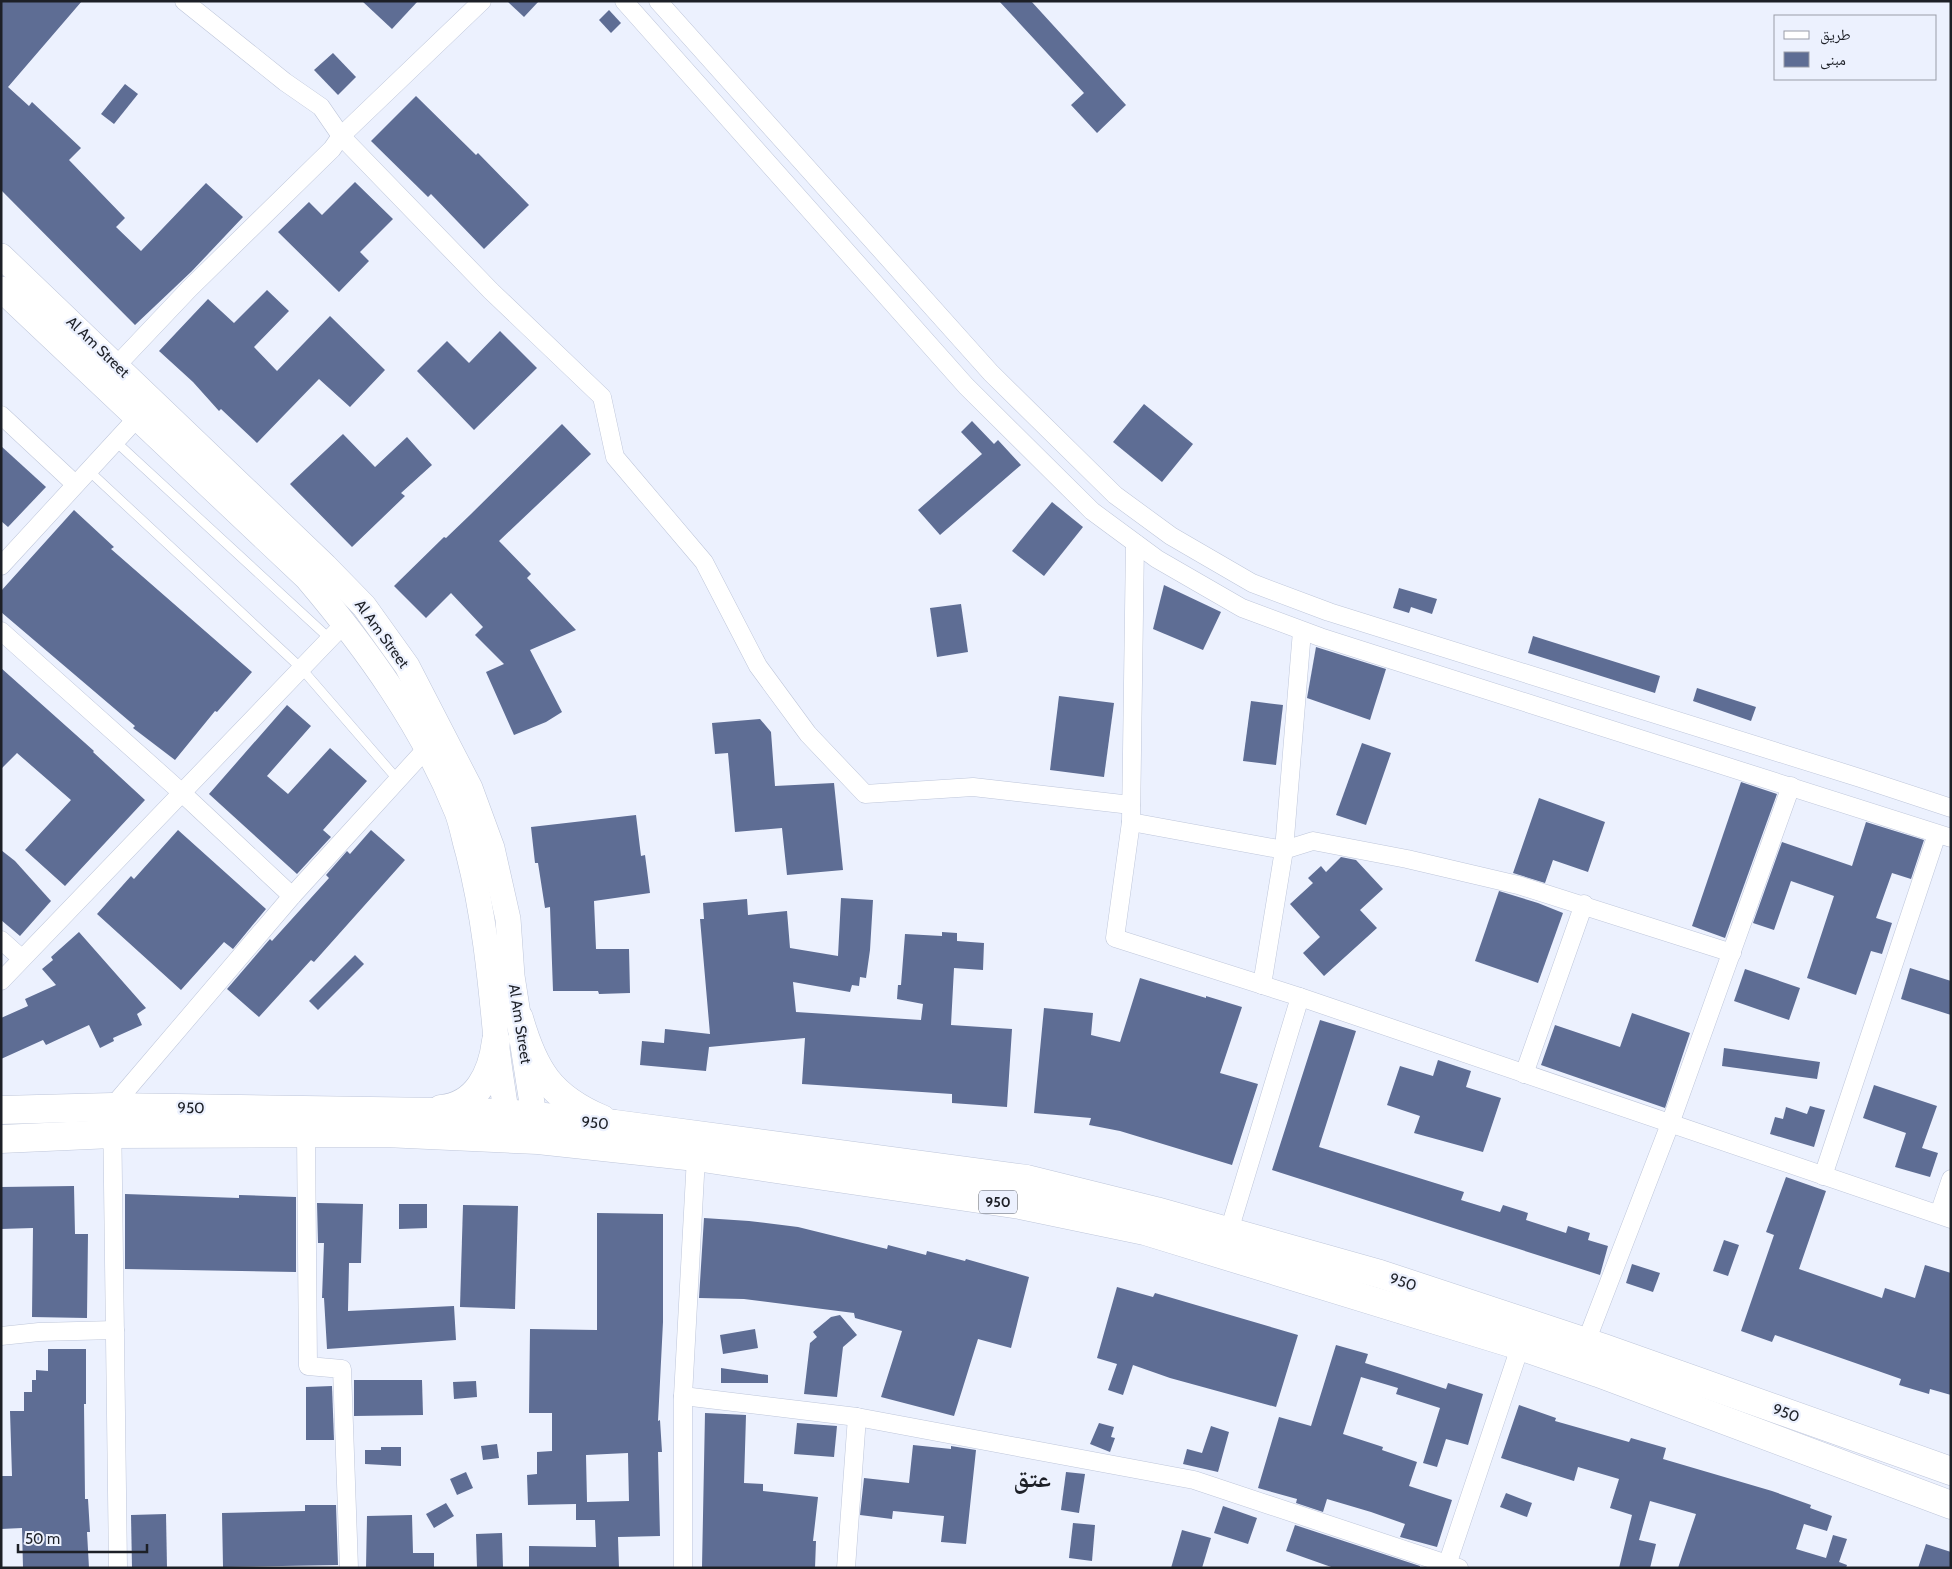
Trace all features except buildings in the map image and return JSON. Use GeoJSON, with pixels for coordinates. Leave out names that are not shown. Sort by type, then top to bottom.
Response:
{"type":"FeatureCollection","features":[{"type":"Feature","properties":{"kind":"main road","name":"Al Am Street"},"geometry":{"type":"LineString","coordinates":[[1,256],[117,365],[364,606],[407,666],[470,788],[492,848],[508,919],[512,976],[537,1128]]}},
{"type":"Feature","properties":{"kind":"main road","name":"Al Am Street"},"geometry":{"type":"LineString","coordinates":[[1,289],[307,578],[337,631],[392,688],[426,749],[457,813],[478,891],[489,957],[496,1041],[508,1126]]}},
{"type":"Feature","properties":{"kind":"main road"},"geometry":{"type":"LineString","coordinates":[[519,1018],[530,1054],[550,1086],[580,1110],[615,1124]]}},
{"type":"Feature","properties":{"kind":"main road"},"geometry":{"type":"LineString","coordinates":[[425,1110],[447,1108],[468,1099],[484,1083],[494,1064],[496,1041]]}},
{"type":"Feature","properties":{"kind":"main road","name":"950"},"geometry":{"type":"LineString","coordinates":[[1,1110],[112,1107],[425,1110],[508,1126],[537,1128],[696,1156],[1020,1205],[1146,1230],[1524,1335],[1586,1342],[1951,1471]]}},
{"type":"Feature","properties":{"kind":"main road","name":"950"},"geometry":{"type":"LineString","coordinates":[[537,1128],[615,1124],[1028,1180],[1229,1231],[1380,1274],[1524,1335],[1608,1376],[1951,1505]]}},
{"type":"Feature","properties":{"kind":"main road","name":"950"},"geometry":{"type":"LineString","coordinates":[[1,1139],[112,1134],[385,1133],[508,1126]]}},
{"type":"Feature","properties":{"kind":"street"},"geometry":{"type":"LineString","coordinates":[[184,1],[262,64],[321,107],[341,136],[491,291],[602,397],[615,457],[704,562],[758,666],[791,712],[808,734],[865,794],[973,787],[1131,805]]}},
{"type":"Feature","properties":{"kind":"street"},"geometry":{"type":"LineString","coordinates":[[117,365],[189,289],[332,149],[341,136],[482,1]]}},
{"type":"Feature","properties":{"kind":"street"},"geometry":{"type":"LineString","coordinates":[[624,1],[966,386],[1092,511],[1157,559],[1242,608],[1302,631],[1944,836],[1823,1176]]}},
{"type":"Feature","properties":{"kind":"street"},"geometry":{"type":"LineString","coordinates":[[658,1],[991,373],[1115,495],[1171,536],[1252,583],[1329,612],[1951,808]]}},
{"type":"Feature","properties":{"kind":"street"},"geometry":{"type":"LineString","coordinates":[[1,415],[75,484]]}},
{"type":"Feature","properties":{"kind":"street"},"geometry":{"type":"LineString","coordinates":[[1,566],[137,418]]}},
{"type":"Feature","properties":{"kind":"street"},"geometry":{"type":"LineString","coordinates":[[1135,543],[1131,822],[1115,938],[1300,997],[1945,1216],[1951,1179]]}},
{"type":"Feature","properties":{"kind":"street"},"geometry":{"type":"LineString","coordinates":[[1,631],[181,792],[292,896]]}},
{"type":"Feature","properties":{"kind":"street"},"geometry":{"type":"LineString","coordinates":[[1,981],[21,958],[337,631]]}},
{"type":"Feature","properties":{"kind":"street"},"geometry":{"type":"LineString","coordinates":[[1262,985],[1284,850],[1302,631]]}},
{"type":"Feature","properties":{"kind":"street"},"geometry":{"type":"LineString","coordinates":[[118,1568],[112,1107],[292,896],[426,749]]}},
{"type":"Feature","properties":{"kind":"street"},"geometry":{"type":"LineString","coordinates":[[1586,1342],[1670,1124],[1791,786]]}},
{"type":"Feature","properties":{"kind":"street"},"geometry":{"type":"LineString","coordinates":[[1131,822],[1284,850],[1313,841],[1518,885],[1584,904],[1732,953]]}},
{"type":"Feature","properties":{"kind":"street"},"geometry":{"type":"LineString","coordinates":[[1524,1074],[1584,904]]}},
{"type":"Feature","properties":{"kind":"street"},"geometry":{"type":"LineString","coordinates":[[1,940],[21,958]]}},
{"type":"Feature","properties":{"kind":"street"},"geometry":{"type":"LineString","coordinates":[[1229,1231],[1300,997]]}},
{"type":"Feature","properties":{"kind":"street"},"geometry":{"type":"LineString","coordinates":[[306,1134],[308,1366],[342,1369],[349,1568]]}},
{"type":"Feature","properties":{"kind":"street"},"geometry":{"type":"LineString","coordinates":[[682,1568],[683,1396],[696,1156]]}},
{"type":"Feature","properties":{"kind":"street"},"geometry":{"type":"LineString","coordinates":[[1,1336],[39,1332],[115,1330]]}},
{"type":"Feature","properties":{"kind":"street"},"geometry":{"type":"LineString","coordinates":[[683,1396],[857,1417],[1194,1480],[1451,1566],[1524,1335]]}},
{"type":"Feature","properties":{"kind":"street"},"geometry":{"type":"LineString","coordinates":[[846,1568],[857,1417]]}},
{"type":"Feature","properties":{"kind":"lane"},"geometry":{"type":"LineString","coordinates":[[115,441],[337,631]]}},
{"type":"Feature","properties":{"kind":"lane"},"geometry":{"type":"LineString","coordinates":[[88,470],[301,668],[398,780]]}},
{"type":"Feature","properties":{"kind":"district","name":"عتق"},"geometry":{"type":"Point","coordinates":[1032,1478]}}]}
